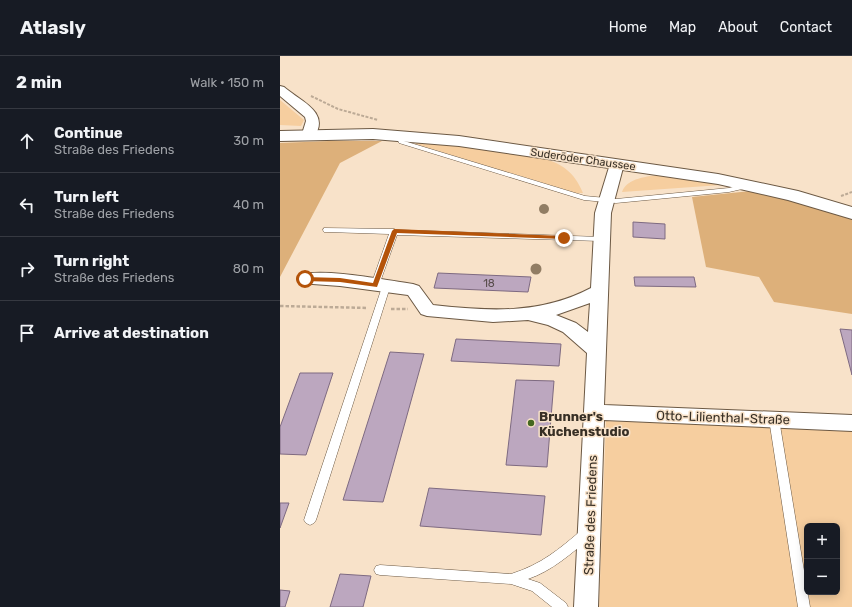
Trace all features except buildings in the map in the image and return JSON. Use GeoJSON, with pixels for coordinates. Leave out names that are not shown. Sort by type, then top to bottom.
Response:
{"type":"FeatureCollection","features":[{"type":"Feature","properties":{"kind":"street"},"geometry":{"type":"LineString","coordinates":[[280,90],[289,98],[311,112],[313,118],[309,134]]}},
{"type":"Feature","properties":{"kind":"street","name":"Suderöder Chaussee"},"geometry":{"type":"LineString","coordinates":[[280,136],[309,134],[400,135],[459,141],[749,185],[792,195],[852,213]]}},
{"type":"Feature","properties":{"kind":"street","name":"Straße des Friedens"},"geometry":{"type":"LineString","coordinates":[[586,607],[602,213],[617,164]]}},
{"type":"Feature","properties":{"kind":"street"},"geometry":{"type":"LineString","coordinates":[[305,279],[340,280],[413,290],[427,310],[452,313],[525,315],[563,323],[583,336],[596,351]]}},
{"type":"Feature","properties":{"kind":"street"},"geometry":{"type":"LineString","coordinates":[[525,315],[565,308],[584,300],[598,291]]}},
{"type":"Feature","properties":{"kind":"street","name":"Otto-Lilienthal-Straße"},"geometry":{"type":"LineString","coordinates":[[594,412],[852,422]]}},
{"type":"Feature","properties":{"kind":"lane"},"geometry":{"type":"LineString","coordinates":[[400,135],[401,142],[584,198],[616,201],[729,190],[749,185]]}},
{"type":"Feature","properties":{"kind":"lane"},"geometry":{"type":"LineString","coordinates":[[327,230],[394,231],[601,239]]}},
{"type":"Feature","properties":{"kind":"lane"},"geometry":{"type":"LineString","coordinates":[[310,520],[379,308],[380,286],[394,231]]}},
{"type":"Feature","properties":{"kind":"lane"},"geometry":{"type":"LineString","coordinates":[[774,419],[804,607]]}},
{"type":"Feature","properties":{"kind":"lane"},"geometry":{"type":"LineString","coordinates":[[511,579],[534,572],[558,557],[590,531]]}},
{"type":"Feature","properties":{"kind":"lane"},"geometry":{"type":"LineString","coordinates":[[380,570],[511,579],[536,587],[558,602],[562,607]]}},
{"type":"Feature","properties":{"kind":"path"},"geometry":{"type":"LineString","coordinates":[[305,93],[338,109],[382,122]]}},
{"type":"Feature","properties":{"kind":"path"},"geometry":{"type":"LineString","coordinates":[[280,306],[427,310]]}},
{"type":"Feature","properties":{"kind":"shaded area"},"geometry":{"type":"Polygon","coordinates":[[[280,100],[304,120],[301,126],[280,125],[280,100]]]}},
{"type":"Feature","properties":{"kind":"shaded area"},"geometry":{"type":"Polygon","coordinates":[[[416,140],[547,159],[566,169],[575,179],[583,193],[575,193],[416,144],[413,141],[416,140]]]}},
{"type":"Feature","properties":{"kind":"shaded area"},"geometry":{"type":"Polygon","coordinates":[[[382,141],[340,163],[280,277],[280,143],[382,141]]]}},
{"type":"Feature","properties":{"kind":"shaded area"},"geometry":{"type":"Polygon","coordinates":[[[661,175],[721,185],[622,192],[628,184],[633,181],[644,177],[661,175]]]}},
{"type":"Feature","properties":{"kind":"shaded area"},"geometry":{"type":"Polygon","coordinates":[[[751,191],[767,193],[852,218],[852,314],[774,302],[759,277],[706,267],[692,197],[751,191]]]}},
{"type":"Feature","properties":{"kind":"shaded area"},"geometry":{"type":"Polygon","coordinates":[[[606,421],[852,430],[852,607],[599,607],[606,421]]]}},
{"type":"Feature","properties":{"kind":"place","name":"Brunner's Küchenstudio"},"geometry":{"type":"Point","coordinates":[531,423]}},
{"type":"Feature","properties":{"kind":"route"},"geometry":{"type":"LineString","coordinates":[[305,279],[340,280],[375,285],[394,231],[564,238]]}}]}
